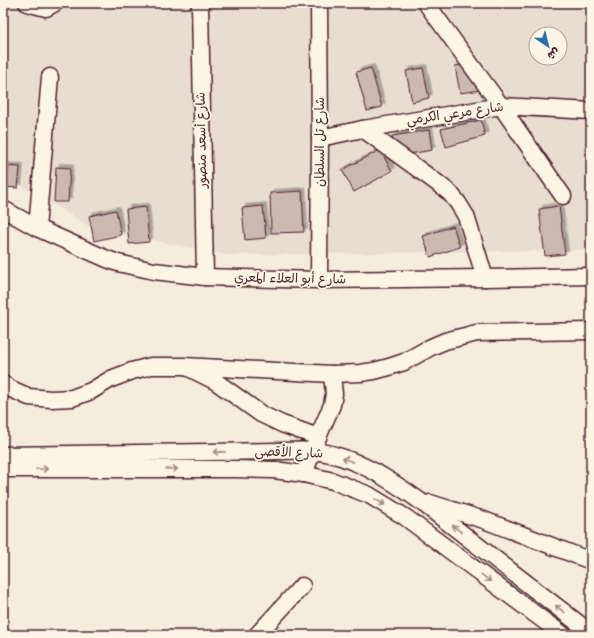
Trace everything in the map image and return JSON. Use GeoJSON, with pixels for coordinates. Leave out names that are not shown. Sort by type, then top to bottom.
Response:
{"type":"FeatureCollection","features":[{"type":"Feature","properties":{"kind":"street"},"geometry":{"type":"LineString","coordinates":[[27,3],[46,8],[55,3]]}},
{"type":"Feature","properties":{"kind":"street","name":"شارع أسعد منصور"},"geometry":{"type":"LineString","coordinates":[[200,3],[205,277]]}},
{"type":"Feature","properties":{"kind":"street","name":"شارع تل السلطان"},"geometry":{"type":"LineString","coordinates":[[318,3],[320,138],[319,280]]}},
{"type":"Feature","properties":{"kind":"street"},"geometry":{"type":"LineString","coordinates":[[426,3],[501,106],[563,196]]}},
{"type":"Feature","properties":{"kind":"street"},"geometry":{"type":"LineString","coordinates":[[37,228],[50,77]]}},
{"type":"Feature","properties":{"kind":"street","name":"شارع مرعي الكرمي"},"geometry":{"type":"LineString","coordinates":[[320,138],[363,129],[501,106],[591,111]]}},
{"type":"Feature","properties":{"kind":"street"},"geometry":{"type":"LineString","coordinates":[[363,129],[450,193],[466,216],[485,278]]}},
{"type":"Feature","properties":{"kind":"street","name":"شارع أبو العلاء المعري"},"geometry":{"type":"LineString","coordinates":[[3,209],[37,228],[94,254],[118,263],[154,271],[205,277],[319,280],[591,276]]}},
{"type":"Feature","properties":{"kind":"street"},"geometry":{"type":"LineString","coordinates":[[3,384],[29,397],[51,399],[72,398],[91,391],[111,379],[132,370],[151,366],[184,366],[332,374],[360,373],[374,371],[404,362],[445,341],[478,333],[591,331]]}},
{"type":"Feature","properties":{"kind":"street"},"geometry":{"type":"LineString","coordinates":[[184,366],[215,381],[261,414],[282,424],[316,444]]}},
{"type":"Feature","properties":{"kind":"street"},"geometry":{"type":"LineString","coordinates":[[304,474],[332,405],[334,394],[332,374]]}},
{"type":"Feature","properties":{"kind":"street","name":"شارع الأقصى"},"geometry":{"type":"LineString","coordinates":[[3,455],[316,444],[330,454],[352,462],[399,486],[591,633]]}},
{"type":"Feature","properties":{"kind":"street","name":"شارع الأقصى"},"geometry":{"type":"LineString","coordinates":[[3,469],[274,470],[304,474],[333,481],[369,495],[405,517],[563,635]]}},
{"type":"Feature","properties":{"kind":"street"},"geometry":{"type":"LineString","coordinates":[[420,501],[484,520],[591,561]]}},
{"type":"Feature","properties":{"kind":"street"},"geometry":{"type":"LineString","coordinates":[[257,635],[302,586]]}},
{"type":"Feature","properties":{"kind":"shaded area"},"geometry":{"type":"Polygon","coordinates":[[[3,3],[591,3],[591,250],[226,255],[92,228],[3,174],[3,3]]]}},
{"type":"Feature","properties":{"kind":"building"},"geometry":{"type":"Polygon","coordinates":[[[463,65],[481,90],[460,93],[455,66],[463,65]]]}},
{"type":"Feature","properties":{"kind":"building"},"geometry":{"type":"Polygon","coordinates":[[[371,68],[382,107],[367,111],[356,72],[371,68]]]}},
{"type":"Feature","properties":{"kind":"building"},"geometry":{"type":"Polygon","coordinates":[[[423,68],[429,98],[412,102],[406,71],[423,68]]]}},
{"type":"Feature","properties":{"kind":"building"},"geometry":{"type":"Polygon","coordinates":[[[481,120],[485,136],[446,147],[441,129],[481,120]]]}},
{"type":"Feature","properties":{"kind":"building"},"geometry":{"type":"Polygon","coordinates":[[[429,130],[432,150],[404,155],[392,143],[392,136],[429,130]]]}},
{"type":"Feature","properties":{"kind":"building"},"geometry":{"type":"Polygon","coordinates":[[[380,150],[392,171],[354,192],[342,170],[380,150]]]}},
{"type":"Feature","properties":{"kind":"building"},"geometry":{"type":"Polygon","coordinates":[[[3,166],[20,167],[18,188],[3,187],[3,166]]]}},
{"type":"Feature","properties":{"kind":"building"},"geometry":{"type":"Polygon","coordinates":[[[56,167],[70,168],[68,202],[54,202],[56,167]]]}},
{"type":"Feature","properties":{"kind":"building"},"geometry":{"type":"Polygon","coordinates":[[[302,191],[304,232],[271,233],[270,193],[302,191]]]}},
{"type":"Feature","properties":{"kind":"building"},"geometry":{"type":"Polygon","coordinates":[[[263,206],[266,238],[245,240],[242,208],[263,206]]]}},
{"type":"Feature","properties":{"kind":"building"},"geometry":{"type":"Polygon","coordinates":[[[559,206],[565,254],[545,256],[539,209],[559,206]]]}},
{"type":"Feature","properties":{"kind":"building"},"geometry":{"type":"Polygon","coordinates":[[[146,207],[149,242],[129,244],[126,209],[146,207]]]}},
{"type":"Feature","properties":{"kind":"building"},"geometry":{"type":"Polygon","coordinates":[[[116,210],[121,235],[94,241],[89,216],[116,210]]]}},
{"type":"Feature","properties":{"kind":"building"},"geometry":{"type":"Polygon","coordinates":[[[453,226],[460,247],[430,257],[423,236],[453,226]]]}}]}
